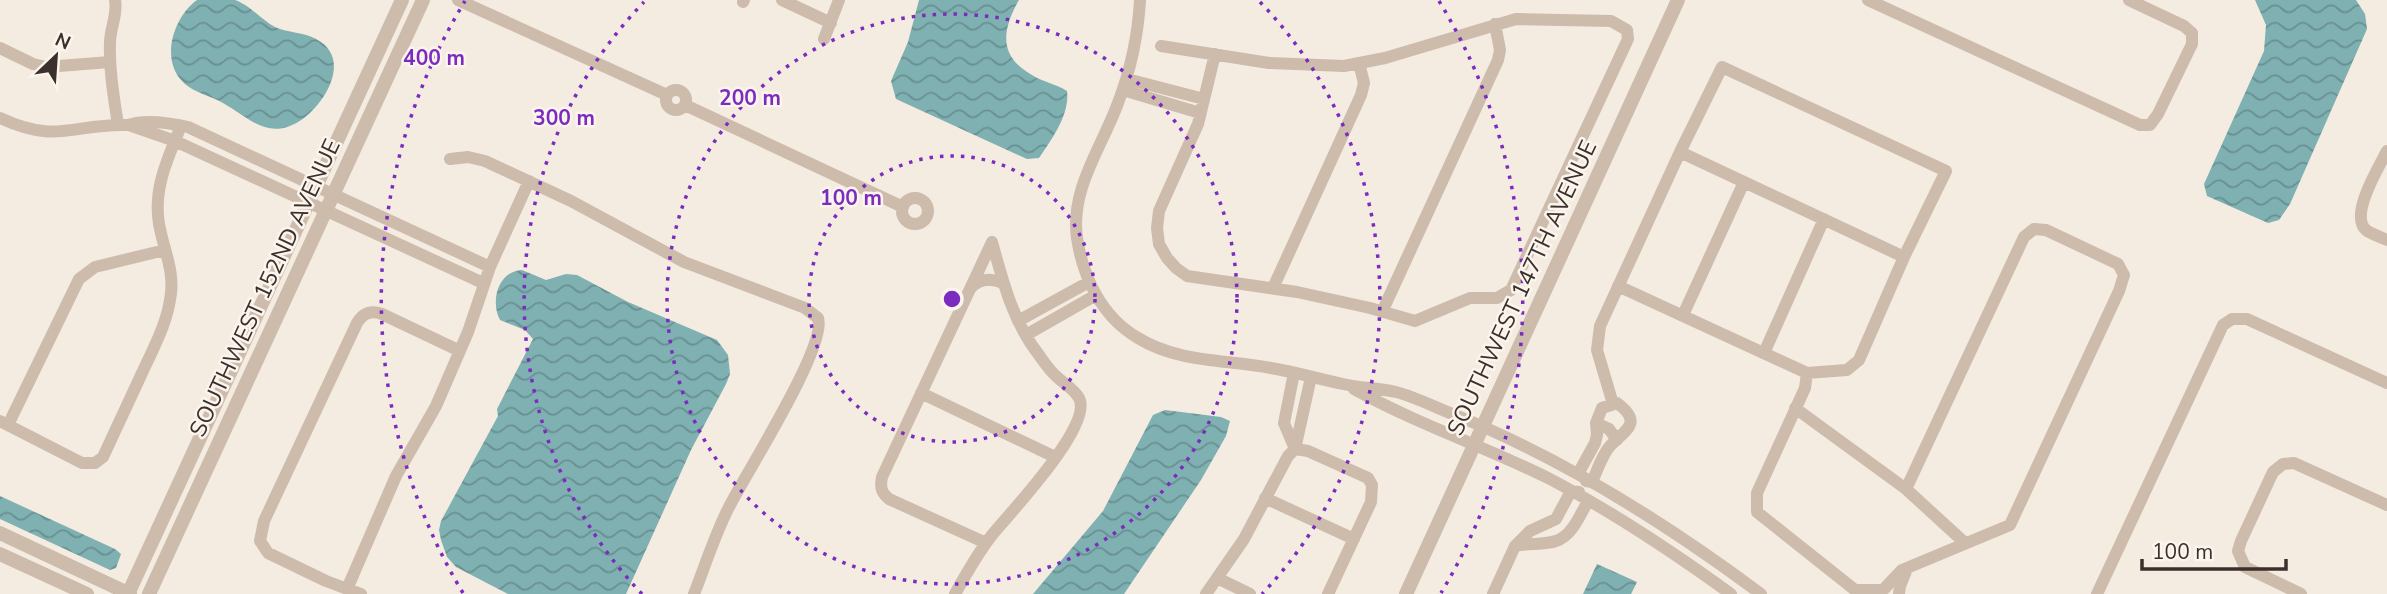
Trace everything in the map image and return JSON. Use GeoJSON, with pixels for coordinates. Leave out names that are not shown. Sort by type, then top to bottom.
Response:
{"type":"FeatureCollection","features":[{"type":"Feature","properties":{"kind":"street"},"geometry":{"type":"LineString","coordinates":[[115,0],[110,62],[123,125]]}},
{"type":"Feature","properties":{"kind":"street","name":"SOUTHWEST 152ND AVENUE"},"geometry":{"type":"LineString","coordinates":[[129,594],[315,184],[402,0]]}},
{"type":"Feature","properties":{"kind":"street","name":"SOUTHWEST 152ND AVENUE"},"geometry":{"type":"LineString","coordinates":[[149,594],[423,0]]}},
{"type":"Feature","properties":{"kind":"street"},"geometry":{"type":"LineString","coordinates":[[458,0],[667,95],[666,102],[670,108],[676,110],[685,105],[903,207]]}},
{"type":"Feature","properties":{"kind":"street"},"geometry":{"type":"LineString","coordinates":[[782,0],[831,23]]}},
{"type":"Feature","properties":{"kind":"street"},"geometry":{"type":"LineString","coordinates":[[824,39],[839,0]]}},
{"type":"Feature","properties":{"kind":"street"},"geometry":{"type":"LineString","coordinates":[[1140,0],[1133,62],[1090,165],[1076,210],[1083,269],[1096,295],[1115,321],[1160,350],[1184,358],[1270,367],[1397,392],[1483,426],[1592,482],[1693,545],[1761,594]]}},
{"type":"Feature","properties":{"kind":"street","name":"SOUTHWEST 147TH AVENUE"},"geometry":{"type":"LineString","coordinates":[[1406,594],[1678,0]]}},
{"type":"Feature","properties":{"kind":"street"},"geometry":{"type":"LineString","coordinates":[[1868,0],[2140,125],[2150,125],[2192,44],[2192,33],[2184,26],[2129,0]]}},
{"type":"Feature","properties":{"kind":"street"},"geometry":{"type":"LineString","coordinates":[[1161,46],[1310,66],[1344,66],[1385,58],[1516,19],[1611,21],[1627,30],[1628,38],[1511,290],[1497,298],[1470,298],[1415,321],[1273,288],[1187,276],[1167,258],[1159,244],[1158,211],[1189,148],[1215,54]]}},
{"type":"Feature","properties":{"kind":"street"},"geometry":{"type":"LineString","coordinates":[[1382,312],[1498,60],[1500,50],[1495,24]]}},
{"type":"Feature","properties":{"kind":"street"},"geometry":{"type":"LineString","coordinates":[[0,48],[46,67],[110,62]]}},
{"type":"Feature","properties":{"kind":"street"},"geometry":{"type":"LineString","coordinates":[[1273,288],[1361,95],[1364,83],[1359,63]]}},
{"type":"Feature","properties":{"kind":"street"},"geometry":{"type":"LineString","coordinates":[[1614,404],[1597,350],[1597,338],[1618,286],[1722,67],[1946,171],[1904,257],[1859,360],[1847,370],[1807,373],[1618,286]]}},
{"type":"Feature","properties":{"kind":"street"},"geometry":{"type":"LineString","coordinates":[[1125,85],[1179,92],[1204,99]]}},
{"type":"Feature","properties":{"kind":"street"},"geometry":{"type":"LineString","coordinates":[[1125,85],[1175,106],[1200,113]]}},
{"type":"Feature","properties":{"kind":"street"},"geometry":{"type":"LineString","coordinates":[[1175,106],[1179,92]]}},
{"type":"Feature","properties":{"kind":"street"},"geometry":{"type":"LineString","coordinates":[[0,118],[27,129],[51,133],[137,122],[181,126],[200,131],[490,267]]}},
{"type":"Feature","properties":{"kind":"street"},"geometry":{"type":"LineString","coordinates":[[123,125],[175,141],[483,284]]}},
{"type":"Feature","properties":{"kind":"street"},"geometry":{"type":"LineString","coordinates":[[165,250],[95,267],[79,279],[4,423],[80,463],[95,463],[104,455],[166,320],[172,287],[165,250],[158,215],[158,191],[181,126]]}},
{"type":"Feature","properties":{"kind":"street"},"geometry":{"type":"LineString","coordinates":[[2387,151],[2360,209],[2361,222],[2366,230],[2387,240]]}},
{"type":"Feature","properties":{"kind":"street"},"geometry":{"type":"LineString","coordinates":[[1680,152],[1904,257]]}},
{"type":"Feature","properties":{"kind":"street"},"geometry":{"type":"LineString","coordinates":[[240,171],[248,154]]}},
{"type":"Feature","properties":{"kind":"street"},"geometry":{"type":"LineString","coordinates":[[450,159],[468,157],[485,160],[675,257],[793,303],[816,316],[820,325],[814,347],[789,399],[727,510],[694,594]]}},
{"type":"Feature","properties":{"kind":"street"},"geometry":{"type":"LineString","coordinates":[[347,589],[396,476],[436,406],[460,351],[490,267],[529,181]]}},
{"type":"Feature","properties":{"kind":"street"},"geometry":{"type":"LineString","coordinates":[[1683,315],[1744,182]]}},
{"type":"Feature","properties":{"kind":"street"},"geometry":{"type":"LineString","coordinates":[[1764,353],[1824,219]]}},
{"type":"Feature","properties":{"kind":"street"},"geometry":{"type":"LineString","coordinates":[[398,244],[405,227]]}},
{"type":"Feature","properties":{"kind":"street"},"geometry":{"type":"LineString","coordinates":[[1880,591],[1899,572],[2010,525],[2124,275],[2118,264],[2046,230],[2034,229],[2024,237],[1906,489]]}},
{"type":"Feature","properties":{"kind":"street"},"geometry":{"type":"LineString","coordinates":[[954,594],[986,543],[1038,484],[1082,408],[1080,400],[1053,373],[1018,321],[1007,298],[992,242],[881,477],[881,491],[885,495],[986,543]]}},
{"type":"Feature","properties":{"kind":"street"},"geometry":{"type":"LineString","coordinates":[[970,289],[974,284],[987,279],[1003,283]]}},
{"type":"Feature","properties":{"kind":"street"},"geometry":{"type":"LineString","coordinates":[[1018,321],[1089,282]]}},
{"type":"Feature","properties":{"kind":"street"},"geometry":{"type":"LineString","coordinates":[[1026,335],[1096,295]]}},
{"type":"Feature","properties":{"kind":"street"},"geometry":{"type":"LineString","coordinates":[[361,594],[268,553],[262,546],[260,537],[264,521],[363,315],[374,312],[382,314],[460,351]]}},
{"type":"Feature","properties":{"kind":"street"},"geometry":{"type":"LineString","coordinates":[[2097,594],[2223,325],[2232,319],[2247,319],[2387,383]]}},
{"type":"Feature","properties":{"kind":"street"},"geometry":{"type":"LineString","coordinates":[[1294,373],[1284,424],[1295,449]]}},
{"type":"Feature","properties":{"kind":"street"},"geometry":{"type":"LineString","coordinates":[[1807,373],[1805,388],[1757,493],[1757,512],[1856,592],[1895,590],[1899,594]]}},
{"type":"Feature","properties":{"kind":"street"},"geometry":{"type":"LineString","coordinates":[[1206,594],[1244,539],[1288,456],[1295,449],[1311,377]]}},
{"type":"Feature","properties":{"kind":"street"},"geometry":{"type":"LineString","coordinates":[[1346,384],[1392,410],[1475,444],[1551,480],[1670,550],[1731,594]]}},
{"type":"Feature","properties":{"kind":"street"},"geometry":{"type":"LineString","coordinates":[[921,393],[1055,457]]}},
{"type":"Feature","properties":{"kind":"street"},"geometry":{"type":"LineString","coordinates":[[1578,474],[1595,443],[1596,423],[1602,408],[1617,403],[1625,408],[1631,422],[1628,431],[1608,448],[1592,482]]}},
{"type":"Feature","properties":{"kind":"street"},"geometry":{"type":"LineString","coordinates":[[1795,408],[1906,489],[1965,543]]}},
{"type":"Feature","properties":{"kind":"street"},"geometry":{"type":"LineString","coordinates":[[1596,423],[1609,429],[1617,440]]}},
{"type":"Feature","properties":{"kind":"street"},"geometry":{"type":"LineString","coordinates":[[1295,449],[1308,451],[1367,478],[1372,485],[1373,492],[1328,594]]}},
{"type":"Feature","properties":{"kind":"street"},"geometry":{"type":"LineString","coordinates":[[2301,594],[2245,567],[2238,551],[2273,472],[2283,464],[2294,463],[2387,505]]}},
{"type":"Feature","properties":{"kind":"street"},"geometry":{"type":"LineString","coordinates":[[1551,480],[1576,479],[1592,482]]}},
{"type":"Feature","properties":{"kind":"street"},"geometry":{"type":"LineString","coordinates":[[1571,491],[1586,494],[1608,492]]}},
{"type":"Feature","properties":{"kind":"street"},"geometry":{"type":"LineString","coordinates":[[1493,594],[1515,546],[1530,531],[1556,519],[1571,491]]}},
{"type":"Feature","properties":{"kind":"street"},"geometry":{"type":"LineString","coordinates":[[1265,498],[1354,539]]}},
{"type":"Feature","properties":{"kind":"street"},"geometry":{"type":"LineString","coordinates":[[1515,546],[1556,541],[1563,537],[1572,530],[1588,501]]}},
{"type":"Feature","properties":{"kind":"street"},"geometry":{"type":"LineString","coordinates":[[0,533],[129,594]]}},
{"type":"Feature","properties":{"kind":"street"},"geometry":{"type":"LineString","coordinates":[[0,554],[88,594]]}},
{"type":"Feature","properties":{"kind":"street"},"geometry":{"type":"LineString","coordinates":[[1899,594],[1907,569]]}},
{"type":"Feature","properties":{"kind":"street"},"geometry":{"type":"LineString","coordinates":[[1217,578],[1250,594]]}},
{"type":"Feature","properties":{"kind":"water"},"geometry":{"type":"Polygon","coordinates":[[[197,0],[235,0],[275,27],[311,37],[327,47],[334,67],[328,90],[321,101],[304,118],[292,125],[271,128],[261,126],[185,84],[177,75],[173,64],[172,40],[181,17],[197,0]]]}},
{"type":"Feature","properties":{"kind":"water"},"geometry":{"type":"Polygon","coordinates":[[[919,0],[1019,0],[1009,22],[1006,42],[1008,51],[1021,68],[1067,91],[1063,117],[1039,158],[1027,159],[896,99],[891,81],[908,42],[919,0]]]}},
{"type":"Feature","properties":{"kind":"water"},"geometry":{"type":"Polygon","coordinates":[[[2255,0],[2356,0],[2365,14],[2367,29],[2290,204],[2279,220],[2268,223],[2207,196],[2204,184],[2264,51],[2266,25],[2255,0]]]}},
{"type":"Feature","properties":{"kind":"water"},"geometry":{"type":"Polygon","coordinates":[[[522,270],[546,280],[566,274],[577,275],[628,302],[717,340],[728,355],[730,374],[726,384],[691,450],[626,594],[508,594],[456,567],[447,557],[441,540],[441,521],[498,416],[497,409],[533,339],[525,330],[500,320],[497,312],[496,296],[502,281],[514,272],[522,270]]]}},
{"type":"Feature","properties":{"kind":"water"},"geometry":{"type":"Polygon","coordinates":[[[1165,410],[1221,417],[1230,421],[1226,436],[1201,480],[1124,594],[1033,594],[1103,511],[1153,415],[1165,410]]]}},
{"type":"Feature","properties":{"kind":"water"},"geometry":{"type":"Polygon","coordinates":[[[0,496],[115,549],[121,554],[116,568],[110,570],[0,519],[0,496]]]}},
{"type":"Feature","properties":{"kind":"water"},"geometry":{"type":"Polygon","coordinates":[[[1597,564],[1637,582],[1631,594],[1583,594],[1597,564]]]}}]}
